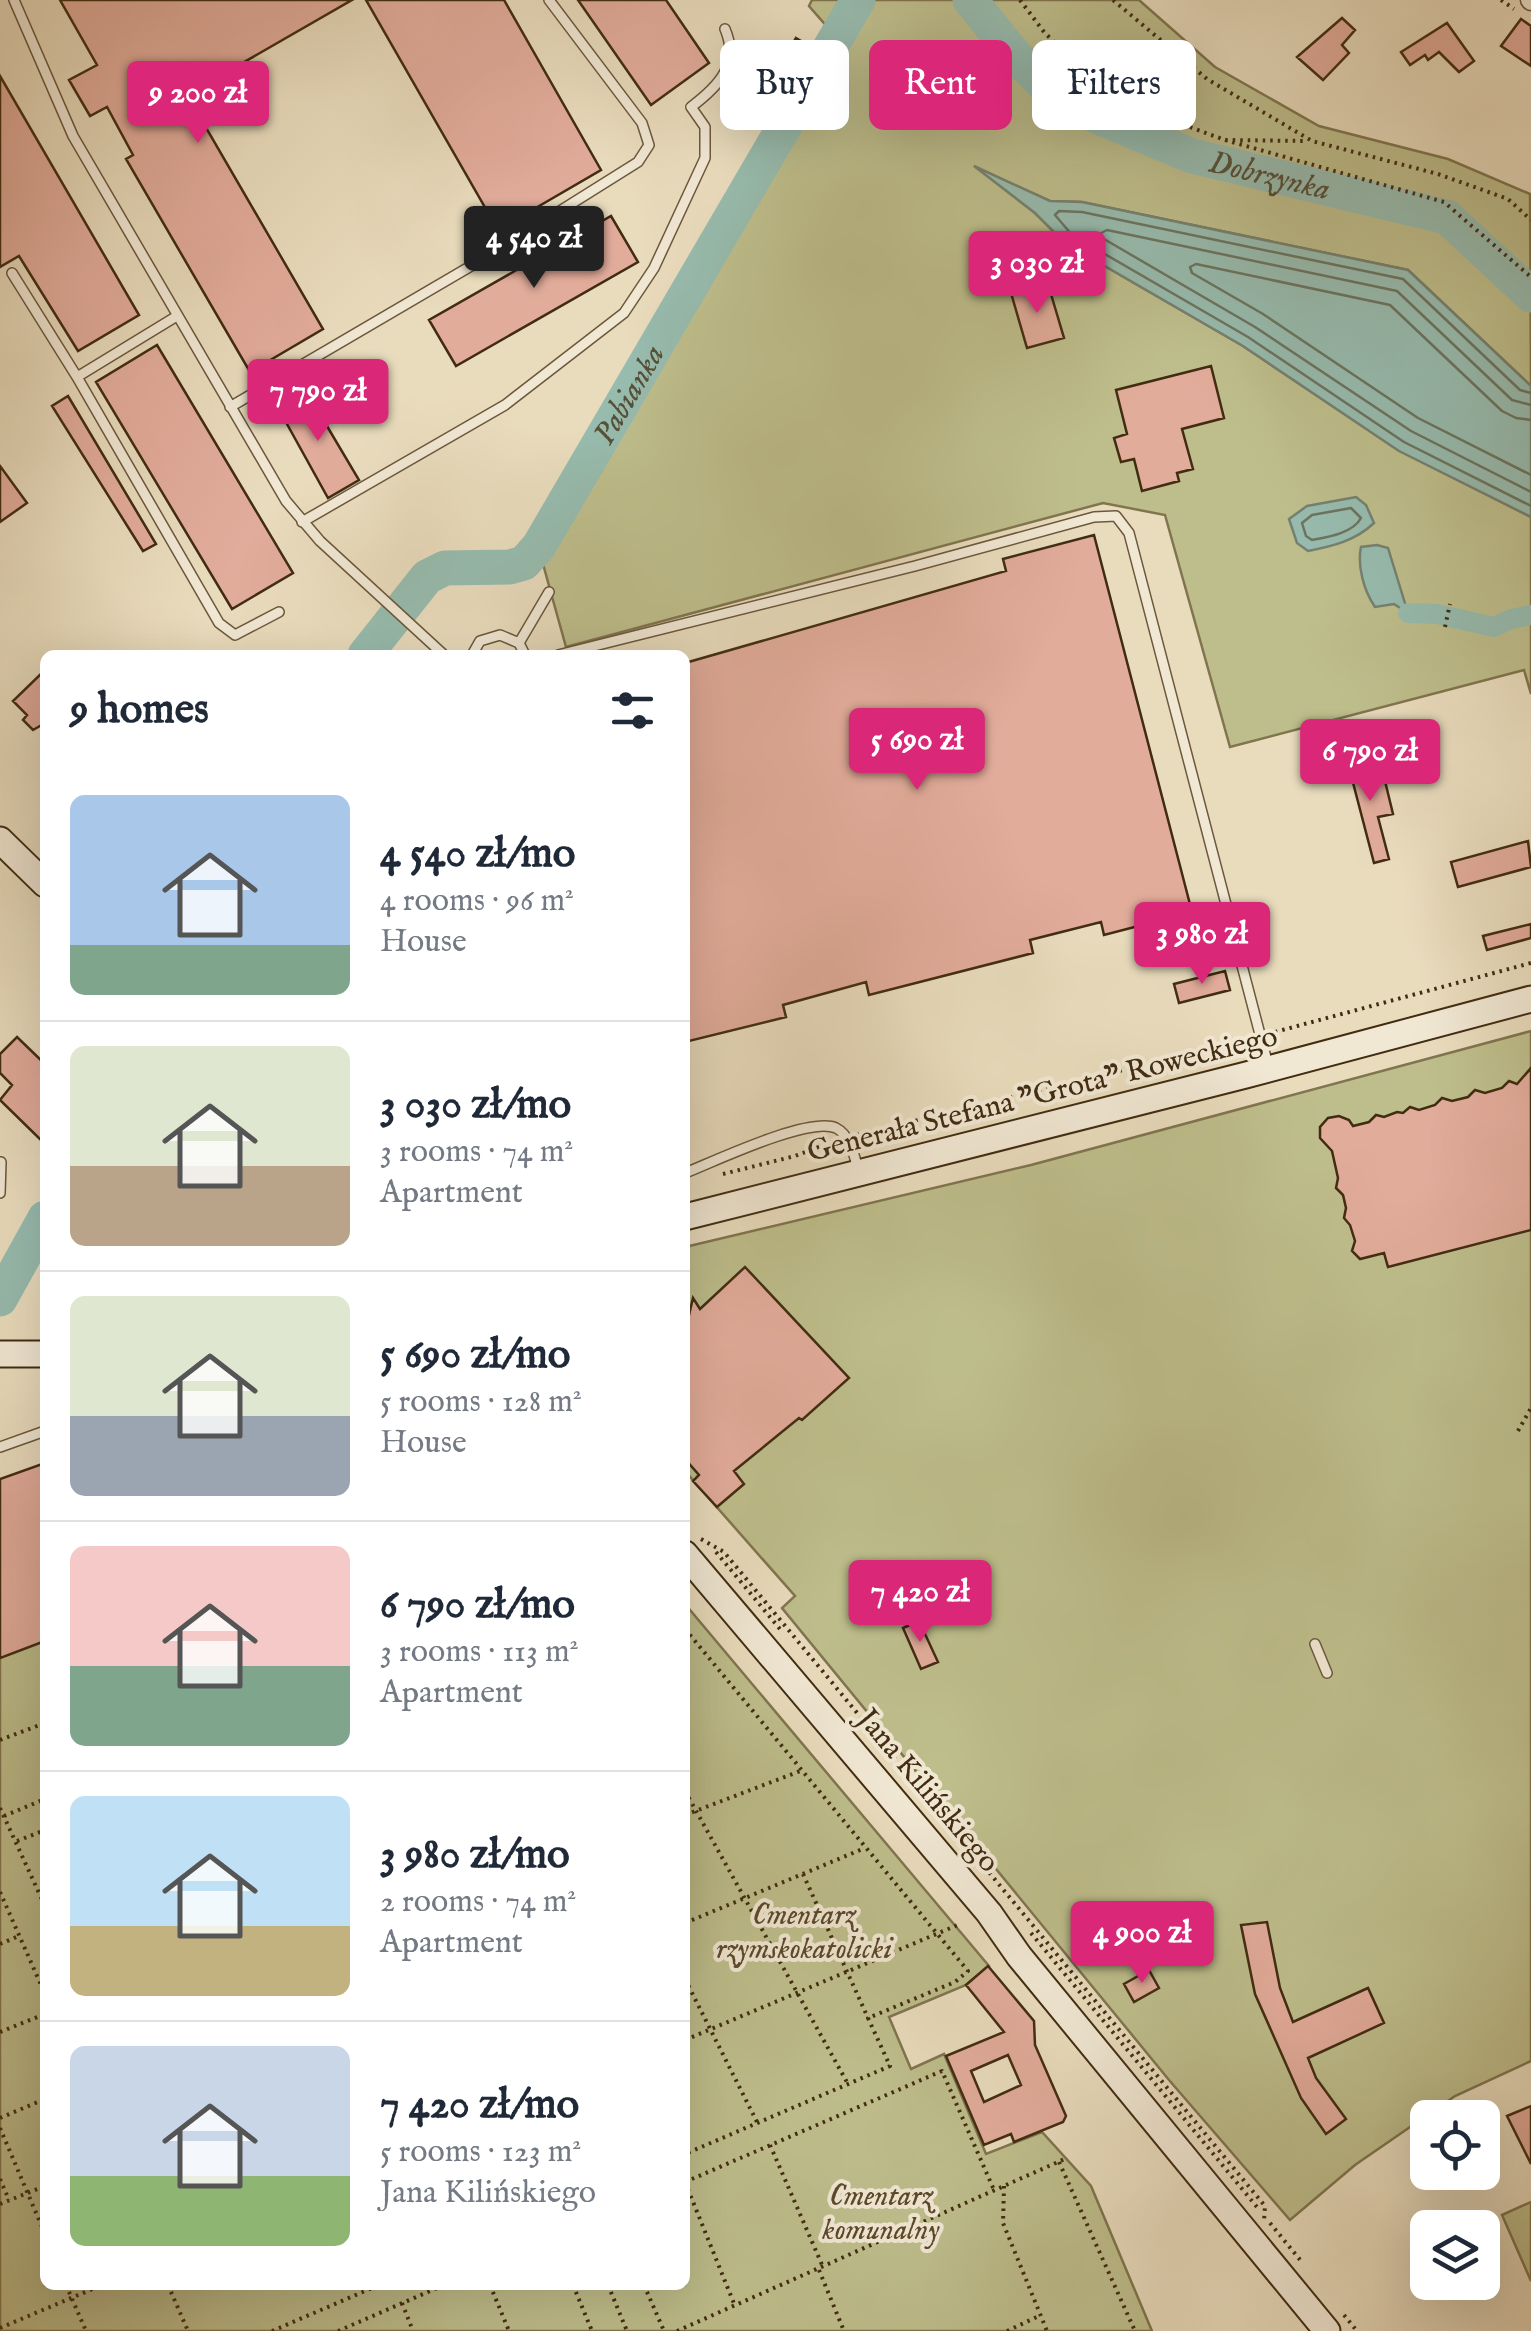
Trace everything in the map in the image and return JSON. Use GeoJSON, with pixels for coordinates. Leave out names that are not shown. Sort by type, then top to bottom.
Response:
{"type":"FeatureCollection","features":[{"type":"Feature","properties":{"kind":"main road"},"geometry":{"type":"LineString","coordinates":[[0,840],[40,879]]}},
{"type":"Feature","properties":{"kind":"main road","name":"Generała Stefana \"Grota\" Roweckiego"},"geometry":{"type":"LineString","coordinates":[[690,1216],[1531,998]]}},
{"type":"Feature","properties":{"kind":"main road"},"geometry":{"type":"LineString","coordinates":[[0,1354],[40,1354]]}},
{"type":"Feature","properties":{"kind":"main road","name":"Jana Kilińskiego"},"geometry":{"type":"LineString","coordinates":[[692,1546],[990,1912],[1019,1956],[1306,2306],[1333,2325]]}},
{"type":"Feature","properties":{"kind":"lane"},"geometry":{"type":"LineString","coordinates":[[14,0],[73,136],[230,407],[302,522],[374,594],[438,650]]}},
{"type":"Feature","properties":{"kind":"lane"},"geometry":{"type":"LineString","coordinates":[[230,407],[488,256],[638,162],[648,145],[642,124],[549,0]]}},
{"type":"Feature","properties":{"kind":"lane"},"geometry":{"type":"LineString","coordinates":[[302,522],[505,405],[624,313],[654,268],[705,158],[705,127],[691,107],[706,96],[727,69],[732,55],[725,29]]}},
{"type":"Feature","properties":{"kind":"lane"},"geometry":{"type":"LineString","coordinates":[[12,273],[219,624],[235,635],[279,612]]}},
{"type":"Feature","properties":{"kind":"lane"},"geometry":{"type":"LineString","coordinates":[[76,377],[177,316]]}},
{"type":"Feature","properties":{"kind":"lane"},"geometry":{"type":"LineString","coordinates":[[578,650],[916,566],[1094,517],[1116,516],[1129,534],[1269,1068]]}},
{"type":"Feature","properties":{"kind":"lane"},"geometry":{"type":"LineString","coordinates":[[519,643],[549,592]]}},
{"type":"Feature","properties":{"kind":"lane"},"geometry":{"type":"LineString","coordinates":[[475,650],[480,641],[500,635],[519,643],[522,650]]}},
{"type":"Feature","properties":{"kind":"lane"},"geometry":{"type":"LineString","coordinates":[[690,1171],[813,1126],[834,1127],[846,1138],[860,1173]]}},
{"type":"Feature","properties":{"kind":"lane"},"geometry":{"type":"LineString","coordinates":[[0,1193],[1,1162]]}},
{"type":"Feature","properties":{"kind":"lane"},"geometry":{"type":"LineString","coordinates":[[0,1446],[40,1433]]}},
{"type":"Feature","properties":{"kind":"lane"},"geometry":{"type":"LineString","coordinates":[[1315,1644],[1327,1672]]}},
{"type":"Feature","properties":{"kind":"path"},"geometry":{"type":"LineString","coordinates":[[1020,0],[1044,32],[1084,72],[1122,102],[1225,140],[1444,202],[1531,276]]}},
{"type":"Feature","properties":{"kind":"path"},"geometry":{"type":"LineString","coordinates":[[1114,0],[1208,79],[1312,142]]}},
{"type":"Feature","properties":{"kind":"path"},"geometry":{"type":"LineString","coordinates":[[1225,140],[1312,142],[1438,174],[1508,199],[1531,220]]}},
{"type":"Feature","properties":{"kind":"path"},"geometry":{"type":"LineString","coordinates":[[1445,627],[1450,604]]}},
{"type":"Feature","properties":{"kind":"path"},"geometry":{"type":"LineString","coordinates":[[722,1174],[795,1156],[846,1138],[1259,1036],[1531,963]]}},
{"type":"Feature","properties":{"kind":"path"},"geometry":{"type":"LineString","coordinates":[[1518,1431],[1531,1408]]}},
{"type":"Feature","properties":{"kind":"path"},"geometry":{"type":"LineString","coordinates":[[692,1546],[724,1552],[1265,2206],[1264,2226],[1300,2270]]}},
{"type":"Feature","properties":{"kind":"path"},"geometry":{"type":"LineString","coordinates":[[690,1635],[968,1971],[956,1982],[868,2018]]}},
{"type":"Feature","properties":{"kind":"path"},"geometry":{"type":"LineString","coordinates":[[0,1740],[40,1725]]}},
{"type":"Feature","properties":{"kind":"path"},"geometry":{"type":"LineString","coordinates":[[690,1813],[803,1770]]}},
{"type":"Feature","properties":{"kind":"path"},"geometry":{"type":"LineString","coordinates":[[690,1799],[848,2084]]}},
{"type":"Feature","properties":{"kind":"path"},"geometry":{"type":"LineString","coordinates":[[4,1816],[40,1801]]}},
{"type":"Feature","properties":{"kind":"path"},"geometry":{"type":"LineString","coordinates":[[0,1808],[40,1894]]}},
{"type":"Feature","properties":{"kind":"path"},"geometry":{"type":"LineString","coordinates":[[15,1841],[40,1832]]}},
{"type":"Feature","properties":{"kind":"path"},"geometry":{"type":"LineString","coordinates":[[690,1921],[865,1848]]}},
{"type":"Feature","properties":{"kind":"path"},"geometry":{"type":"LineString","coordinates":[[690,2152],[890,2066],[803,1874]]}},
{"type":"Feature","properties":{"kind":"path"},"geometry":{"type":"LineString","coordinates":[[0,1892],[40,1983]]}},
{"type":"Feature","properties":{"kind":"path"},"geometry":{"type":"LineString","coordinates":[[690,2038],[960,1924]]}},
{"type":"Feature","properties":{"kind":"path"},"geometry":{"type":"LineString","coordinates":[[0,1944],[19,1936]]}},
{"type":"Feature","properties":{"kind":"path"},"geometry":{"type":"LineString","coordinates":[[690,1989],[757,2123]]}},
{"type":"Feature","properties":{"kind":"path"},"geometry":{"type":"LineString","coordinates":[[0,2032],[40,2016]]}},
{"type":"Feature","properties":{"kind":"path"},"geometry":{"type":"LineString","coordinates":[[690,2180],[942,2071],[994,2190]]}},
{"type":"Feature","properties":{"kind":"path"},"geometry":{"type":"LineString","coordinates":[[0,2118],[40,2101]]}},
{"type":"Feature","properties":{"kind":"path"},"geometry":{"type":"LineString","coordinates":[[0,2128],[40,2222]]}},
{"type":"Feature","properties":{"kind":"path"},"geometry":{"type":"LineString","coordinates":[[770,2145],[844,2331]]}},
{"type":"Feature","properties":{"kind":"path"},"geometry":{"type":"LineString","coordinates":[[676,2331],[1067,2158]]}},
{"type":"Feature","properties":{"kind":"path"},"geometry":{"type":"LineString","coordinates":[[1059,2162],[1135,2331]]}},
{"type":"Feature","properties":{"kind":"path"},"geometry":{"type":"LineString","coordinates":[[0,2179],[9,2200]]}},
{"type":"Feature","properties":{"kind":"path"},"geometry":{"type":"LineString","coordinates":[[1004,2186],[1003,2224],[1047,2331]]}},
{"type":"Feature","properties":{"kind":"path"},"geometry":{"type":"LineString","coordinates":[[0,2204],[40,2188]]}},
{"type":"Feature","properties":{"kind":"path"},"geometry":{"type":"LineString","coordinates":[[690,2194],[735,2306]]}},
{"type":"Feature","properties":{"kind":"path"},"geometry":{"type":"LineString","coordinates":[[68,2290],[86,2331]]}},
{"type":"Feature","properties":{"kind":"path"},"geometry":{"type":"LineString","coordinates":[[0,2328],[90,2290]]}},
{"type":"Feature","properties":{"kind":"path"},"geometry":{"type":"LineString","coordinates":[[170,2290],[188,2331]]}},
{"type":"Feature","properties":{"kind":"path"},"geometry":{"type":"LineString","coordinates":[[272,2331],[366,2290]]}},
{"type":"Feature","properties":{"kind":"path"},"geometry":{"type":"LineString","coordinates":[[338,2331],[433,2290]]}},
{"type":"Feature","properties":{"kind":"path"},"geometry":{"type":"LineString","coordinates":[[492,2290],[508,2331]]}},
{"type":"Feature","properties":{"kind":"path"},"geometry":{"type":"LineString","coordinates":[[575,2290],[592,2331]]}},
{"type":"Feature","properties":{"kind":"path"},"geometry":{"type":"LineString","coordinates":[[610,2290],[628,2331]]}},
{"type":"Feature","properties":{"kind":"path"},"geometry":{"type":"LineString","coordinates":[[646,2290],[664,2331]]}},
{"type":"Feature","properties":{"kind":"path"},"geometry":{"type":"LineString","coordinates":[[402,2304],[414,2331]]}},
{"type":"Feature","properties":{"kind":"path"},"geometry":{"type":"LineString","coordinates":[[1007,2331],[1041,2316]]}},
{"type":"Feature","properties":{"kind":"path"},"geometry":{"type":"LineString","coordinates":[[1333,2325],[1350,2331]]}},
{"type":"Feature","properties":{"kind":"green space"},"geometry":{"type":"Polygon","coordinates":[[[812,0],[968,0],[997,34],[972,0],[1139,0],[1184,40],[1032,40],[1032,130],[1196,130],[1196,50],[1215,67],[1319,126],[1448,159],[1530,194],[1531,386],[1408,270],[1082,202],[1050,201],[979,169],[1035,213],[1065,243],[1243,346],[1392,446],[1531,517],[1531,694],[1524,670],[1230,747],[1165,515],[1103,503],[566,647],[538,546],[782,130],[849,130],[849,40],[834,40],[836,37],[809,6],[812,0]]]}},
{"type":"Feature","properties":{"kind":"green space"},"geometry":{"type":"Polygon","coordinates":[[[1531,1031],[1531,2061],[1449,2100],[1410,2100],[1410,2127],[1355,2165],[1290,2220],[1169,2080],[782,1608],[795,1596],[690,1477],[690,1246],[1031,1165],[1531,1031]]]}},
{"type":"Feature","properties":{"kind":"green space"},"geometry":{"type":"Polygon","coordinates":[[[690,1610],[989,1966],[966,1985],[889,2017],[911,2069],[944,2054],[986,2154],[1042,2132],[1091,2186],[1152,2331],[0,2331],[0,1658],[40,1643],[40,2290],[690,2290],[690,1610]]]}},
{"type":"Feature","properties":{"kind":"green space"},"geometry":{"type":"Polygon","coordinates":[[[1531,2202],[1531,2281],[1502,2215],[1531,2202]]]}},
{"type":"Feature","properties":{"kind":"water"},"geometry":{"type":"Polygon","coordinates":[[[974,166],[1050,201],[1082,202],[1408,270],[1531,386],[1531,517],[1399,451],[1243,346],[1065,243],[1035,213],[974,166]]]}},
{"type":"Feature","properties":{"kind":"water"},"geometry":{"type":"Polygon","coordinates":[[[1356,497],[1366,505],[1374,523],[1367,529],[1343,542],[1308,551],[1297,543],[1289,519],[1307,506],[1356,497]]]}},
{"type":"Feature","properties":{"kind":"water"},"geometry":{"type":"Polygon","coordinates":[[[1361,547],[1388,548],[1408,613],[1394,604],[1375,607],[1368,594],[1361,570],[1361,547]]]}},
{"type":"Feature","properties":{"kind":"building"},"geometry":{"type":"Polygon","coordinates":[[[60,0],[352,0],[187,95],[323,329],[250,372],[126,159],[133,155],[107,107],[90,116],[69,80],[97,65],[60,0]]]}},
{"type":"Feature","properties":{"kind":"building"},"geometry":{"type":"Polygon","coordinates":[[[366,0],[504,0],[601,170],[498,230],[366,0]]]}},
{"type":"Feature","properties":{"kind":"building"},"geometry":{"type":"Polygon","coordinates":[[[578,0],[666,0],[709,63],[651,105],[578,0]]]}},
{"type":"Feature","properties":{"kind":"building"},"geometry":{"type":"Polygon","coordinates":[[[1342,18],[1355,30],[1342,45],[1349,53],[1323,80],[1297,57],[1342,18]]]}},
{"type":"Feature","properties":{"kind":"building"},"geometry":{"type":"Polygon","coordinates":[[[1521,19],[1531,26],[1531,66],[1501,46],[1521,19]]]}},
{"type":"Feature","properties":{"kind":"building"},"geometry":{"type":"Polygon","coordinates":[[[1447,23],[1474,61],[1459,72],[1439,52],[1410,65],[1401,52],[1447,23]]]}},
{"type":"Feature","properties":{"kind":"building"},"geometry":{"type":"Polygon","coordinates":[[[0,76],[139,315],[78,351],[19,256],[0,267],[0,76]]]}},
{"type":"Feature","properties":{"kind":"building"},"geometry":{"type":"Polygon","coordinates":[[[611,216],[638,262],[456,366],[429,320],[611,216]]]}},
{"type":"Feature","properties":{"kind":"building"},"geometry":{"type":"Polygon","coordinates":[[[1048,284],[1064,338],[1027,348],[1011,293],[1048,284]]]}},
{"type":"Feature","properties":{"kind":"building"},"geometry":{"type":"Polygon","coordinates":[[[157,345],[293,573],[232,609],[96,382],[157,345]]]}},
{"type":"Feature","properties":{"kind":"building"},"geometry":{"type":"Polygon","coordinates":[[[1211,366],[1224,418],[1182,429],[1193,469],[1177,473],[1179,481],[1142,491],[1134,459],[1121,462],[1114,438],[1127,434],[1116,390],[1211,366]]]}},
{"type":"Feature","properties":{"kind":"building"},"geometry":{"type":"Polygon","coordinates":[[[305,389],[359,480],[328,498],[277,406],[305,389]]]}},
{"type":"Feature","properties":{"kind":"building"},"geometry":{"type":"Polygon","coordinates":[[[68,396],[156,544],[143,551],[52,406],[68,396]]]}},
{"type":"Feature","properties":{"kind":"building"},"geometry":{"type":"Polygon","coordinates":[[[0,466],[27,503],[0,522],[0,466]]]}},
{"type":"Feature","properties":{"kind":"building"},"geometry":{"type":"Polygon","coordinates":[[[1094,535],[1192,912],[1104,935],[1101,922],[1030,940],[1033,953],[869,995],[866,982],[783,1005],[786,1017],[690,1041],[690,662],[1006,571],[1003,559],[1094,535]]]}},
{"type":"Feature","properties":{"kind":"building"},"geometry":{"type":"Polygon","coordinates":[[[40,675],[40,726],[33,730],[23,720],[27,715],[13,701],[40,675]]]}},
{"type":"Feature","properties":{"kind":"building"},"geometry":{"type":"Polygon","coordinates":[[[1361,749],[1370,785],[1385,781],[1393,814],[1378,817],[1389,859],[1374,863],[1345,752],[1361,749]]]}},
{"type":"Feature","properties":{"kind":"building"},"geometry":{"type":"Polygon","coordinates":[[[1528,841],[1531,867],[1458,887],[1451,862],[1528,841]]]}},
{"type":"Feature","properties":{"kind":"building"},"geometry":{"type":"Polygon","coordinates":[[[1531,924],[1531,938],[1487,950],[1483,936],[1531,924]]]}},
{"type":"Feature","properties":{"kind":"building"},"geometry":{"type":"Polygon","coordinates":[[[1225,971],[1230,990],[1179,1003],[1174,984],[1225,971]]]}},
{"type":"Feature","properties":{"kind":"building"},"geometry":{"type":"Polygon","coordinates":[[[17,1037],[40,1059],[40,1139],[0,1100],[12,1085],[0,1073],[0,1054],[17,1037]]]}},
{"type":"Feature","properties":{"kind":"building"},"geometry":{"type":"Polygon","coordinates":[[[1531,1068],[1531,1230],[1388,1267],[1384,1253],[1360,1259],[1352,1251],[1355,1241],[1344,1218],[1343,1195],[1336,1188],[1338,1178],[1332,1151],[1320,1138],[1320,1127],[1328,1118],[1339,1116],[1353,1126],[1369,1122],[1376,1115],[1403,1113],[1410,1107],[1419,1110],[1442,1098],[1452,1101],[1468,1097],[1475,1090],[1485,1093],[1502,1088],[1509,1081],[1517,1084],[1531,1068]]]}},
{"type":"Feature","properties":{"kind":"building"},"geometry":{"type":"Polygon","coordinates":[[[745,1267],[849,1378],[802,1420],[799,1418],[734,1471],[744,1484],[717,1507],[693,1481],[699,1475],[690,1465],[693,1298],[700,1309],[745,1267]]]}},
{"type":"Feature","properties":{"kind":"building"},"geometry":{"type":"Polygon","coordinates":[[[40,1465],[40,1643],[0,1658],[0,1479],[40,1465]]]}},
{"type":"Feature","properties":{"kind":"building"},"geometry":{"type":"Polygon","coordinates":[[[919,1621],[938,1662],[921,1669],[903,1628],[919,1621]]]}},
{"type":"Feature","properties":{"kind":"building"},"geometry":{"type":"Polygon","coordinates":[[[1267,1922],[1280,1988],[1293,2022],[1368,1988],[1384,2023],[1308,2058],[1316,2078],[1346,2119],[1326,2134],[1301,2098],[1255,1994],[1241,1925],[1267,1922]]]}},
{"type":"Feature","properties":{"kind":"building"},"geometry":{"type":"Polygon","coordinates":[[[988,1966],[1034,2021],[1035,2045],[1066,2116],[1063,2122],[1014,2142],[1011,2134],[984,2145],[946,2056],[1004,2032],[966,1985],[988,1966]],[[1008,2055],[971,2071],[984,2102],[1021,2085],[1008,2055]]]}},
{"type":"Feature","properties":{"kind":"building"},"geometry":{"type":"Polygon","coordinates":[[[1149,1970],[1159,1988],[1134,2002],[1124,1984],[1149,1970]]]}},
{"type":"Feature","properties":{"kind":"building"},"geometry":{"type":"Polygon","coordinates":[[[1531,2106],[1531,2164],[1507,2116],[1531,2106]]]}},
{"type":"Feature","properties":{"kind":"waterway","name":"Pabianka"},"geometry":{"type":"LineString","coordinates":[[369,650],[427,577],[445,568],[510,567],[524,563],[539,546],[858,0]]}},
{"type":"Feature","properties":{"kind":"waterway","name":"Dobrzynka"},"geometry":{"type":"LineString","coordinates":[[970,0],[1017,58],[1063,102],[1192,156],[1447,217],[1531,295]]}},
{"type":"Feature","properties":{"kind":"waterway"},"geometry":{"type":"LineString","coordinates":[[1408,613],[1437,614],[1494,627],[1531,615]]}},
{"type":"Feature","properties":{"kind":"waterway","name":"Pabianka"},"geometry":{"type":"LineString","coordinates":[[0,1299],[40,1227]]}},
{"type":"Feature","properties":{"kind":"park label","name":"Cmentarz rzymskokatolicki"},"geometry":{"type":"Point","coordinates":[804,1931]}},
{"type":"Feature","properties":{"kind":"park label","name":"Cmentarz komunalny"},"geometry":{"type":"Point","coordinates":[881,2212]}}]}
